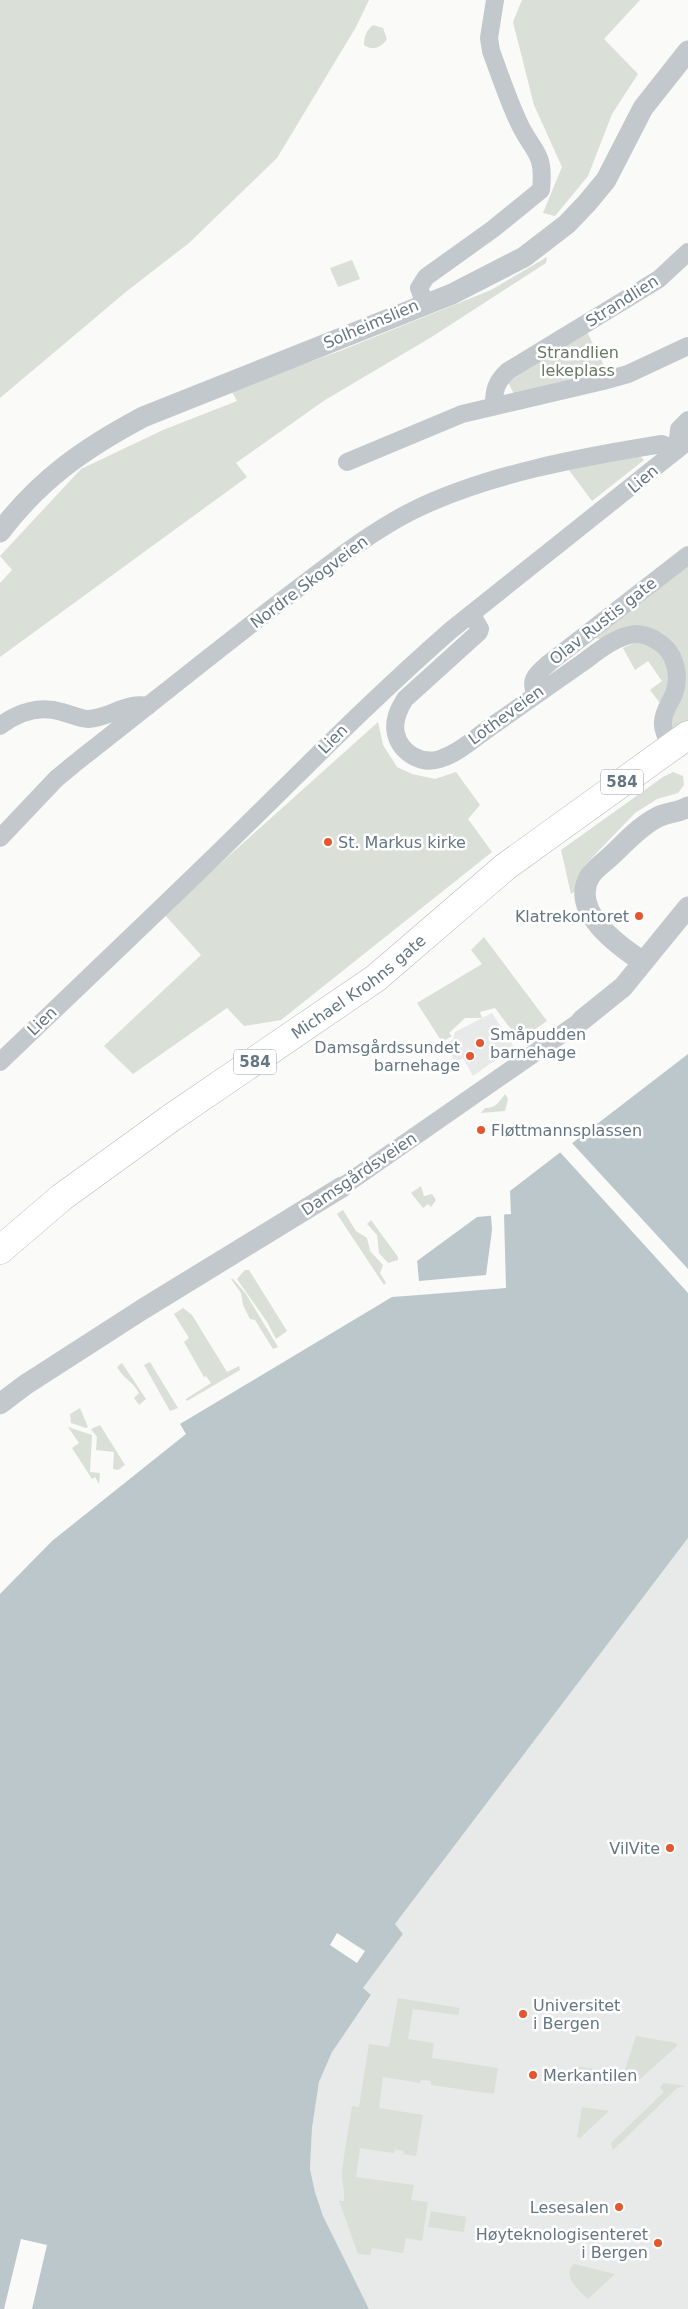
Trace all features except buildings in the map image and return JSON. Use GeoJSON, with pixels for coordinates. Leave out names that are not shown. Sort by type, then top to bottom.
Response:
{"type":"FeatureCollection","features":[{"type":"Feature","properties":{"kind":"main road","name":"Michael Krohns gate"},"geometry":{"type":"LineString","coordinates":[[0,1250],[62,1198],[172,1118],[376,978],[505,867],[684,739]]}},
{"type":"Feature","properties":{"kind":"street","name":"Solheimslien"},"geometry":{"type":"LineString","coordinates":[[0,532],[35,490],[67,462],[103,438],[143,417],[425,304],[419,288],[426,277],[492,229],[541,190],[543,168],[536,150],[520,124],[491,51],[489,38],[495,0]]}},
{"type":"Feature","properties":{"kind":"street"},"geometry":{"type":"LineString","coordinates":[[425,304],[452,294],[524,257],[566,224],[587,204],[606,180],[643,108],[688,51]]}},
{"type":"Feature","properties":{"kind":"street","name":"Strandlien"},"geometry":{"type":"LineString","coordinates":[[494,405],[494,390],[500,379],[508,371],[659,280],[688,252]]}},
{"type":"Feature","properties":{"kind":"street"},"geometry":{"type":"LineString","coordinates":[[347,462],[436,424],[494,405],[620,376],[688,346]]}},
{"type":"Feature","properties":{"kind":"street"},"geometry":{"type":"LineString","coordinates":[[683,446],[679,429],[688,420]]}},
{"type":"Feature","properties":{"kind":"street","name":"Nordre Skogveien"},"geometry":{"type":"LineString","coordinates":[[0,838],[56,779],[326,567],[390,523],[414,510],[476,486],[561,463],[662,444],[683,446]]}},
{"type":"Feature","properties":{"kind":"street","name":"Lien"},"geometry":{"type":"LineString","coordinates":[[0,1062],[222,849],[355,717],[421,657],[683,446]]}},
{"type":"Feature","properties":{"kind":"street","name":"Olav Rustis gate"},"geometry":{"type":"LineString","coordinates":[[536,694],[532,686],[533,681],[549,663],[688,555]]}},
{"type":"Feature","properties":{"kind":"street","name":"Lotheveien"},"geometry":{"type":"LineString","coordinates":[[472,615],[480,629],[479,632],[405,699],[399,709],[394,724],[403,750],[409,754],[425,759],[440,759],[459,749],[536,694],[614,642],[636,634],[649,636],[659,642],[673,658],[677,669],[677,682],[664,714],[664,731],[684,739]]}},
{"type":"Feature","properties":{"kind":"street"},"geometry":{"type":"LineString","coordinates":[[0,726],[25,712],[45,708],[87,719],[102,717],[135,704],[148,706]]}},
{"type":"Feature","properties":{"kind":"street"},"geometry":{"type":"LineString","coordinates":[[643,962],[620,947],[591,915],[586,897],[587,886],[590,876],[633,834],[657,817],[688,807]]}},
{"type":"Feature","properties":{"kind":"street","name":"Damsgårdsveien"},"geometry":{"type":"LineString","coordinates":[[0,1404],[25,1385],[151,1304],[342,1187],[582,1020],[612,997],[688,907]]}},
{"type":"Feature","properties":{"kind":"shaded area","name":"Småpudden barnehage"},"geometry":{"type":"Polygon","coordinates":[[[492,1013],[514,1047],[473,1076],[463,1058],[456,1062],[445,1046],[453,1039],[455,1032],[492,1013]]]}},
{"type":"Feature","properties":{"kind":"shaded area"},"geometry":{"type":"Polygon","coordinates":[[[688,1054],[688,1538],[395,1924],[403,1934],[363,1988],[371,1995],[332,2052],[319,2082],[312,2128],[310,2169],[315,2192],[323,2216],[369,2309],[0,2309],[0,1594],[52,1541],[186,1434],[180,1424],[392,1297],[419,1295],[417,1261],[477,1217],[511,1214],[510,1191],[688,1054]]]}},
{"type":"Feature","properties":{"kind":"shaded area","name":"Universitet i Bergen"},"geometry":{"type":"Polygon","coordinates":[[[688,1538],[688,2309],[369,2309],[323,2216],[315,2192],[310,2169],[312,2128],[319,2082],[332,2051],[371,1996],[362,1989],[403,1934],[395,1924],[688,1538]]]}},
{"type":"Feature","properties":{"kind":"green space"},"geometry":{"type":"Polygon","coordinates":[[[0,0],[369,0],[356,27],[277,158],[189,243],[127,291],[0,398],[0,0]]]}},
{"type":"Feature","properties":{"kind":"green space"},"geometry":{"type":"Polygon","coordinates":[[[522,0],[640,0],[604,39],[638,74],[612,114],[588,176],[555,216],[543,213],[562,167],[534,105],[513,22],[522,0]]]}},
{"type":"Feature","properties":{"kind":"green space"},"geometry":{"type":"Polygon","coordinates":[[[373,25],[383,28],[387,39],[379,46],[370,48],[364,45],[364,39],[373,25]]]}},
{"type":"Feature","properties":{"kind":"green space"},"geometry":{"type":"Polygon","coordinates":[[[547,257],[546,263],[430,338],[325,400],[236,463],[247,477],[0,657],[0,583],[12,570],[0,556],[81,469],[163,430],[237,401],[231,390],[340,351],[491,290],[547,257]]]}},
{"type":"Feature","properties":{"kind":"green space"},"geometry":{"type":"Polygon","coordinates":[[[352,260],[360,279],[338,287],[330,268],[352,260]]]}},
{"type":"Feature","properties":{"kind":"green space","name":"Strandlien lekeplass"},"geometry":{"type":"Polygon","coordinates":[[[587,332],[609,375],[515,396],[508,382],[587,332]]]}},
{"type":"Feature","properties":{"kind":"green space"},"geometry":{"type":"Polygon","coordinates":[[[638,454],[644,460],[592,501],[569,470],[638,454]]]}},
{"type":"Feature","properties":{"kind":"green space"},"geometry":{"type":"Polygon","coordinates":[[[688,555],[688,735],[672,746],[666,711],[650,690],[662,681],[648,661],[635,670],[623,648],[648,637],[614,642],[585,636],[688,555]]]}},
{"type":"Feature","properties":{"kind":"green space","name":"St. Markus kirke"},"geometry":{"type":"Polygon","coordinates":[[[378,722],[383,745],[397,767],[412,774],[435,779],[456,772],[480,805],[468,819],[492,852],[281,1020],[244,1026],[227,1008],[133,1074],[104,1046],[201,955],[164,914],[378,722]]]}},
{"type":"Feature","properties":{"kind":"green space"},"geometry":{"type":"Polygon","coordinates":[[[673,772],[683,776],[684,785],[678,793],[657,799],[635,813],[585,865],[580,888],[571,894],[561,850],[663,777],[673,772]]]}},
{"type":"Feature","properties":{"kind":"green space"},"geometry":{"type":"Polygon","coordinates":[[[484,937],[547,1021],[519,1040],[495,1008],[480,1012],[482,1018],[465,1018],[449,1033],[452,1036],[442,1042],[417,1003],[482,964],[471,950],[484,937]]]}},
{"type":"Feature","properties":{"kind":"green space"},"geometry":{"type":"Polygon","coordinates":[[[505,1094],[508,1099],[505,1111],[481,1113],[485,1108],[497,1104],[505,1094]]]}},
{"type":"Feature","properties":{"kind":"green space"},"geometry":{"type":"Polygon","coordinates":[[[421,1186],[424,1196],[432,1194],[436,1200],[431,1207],[428,1204],[423,1208],[411,1193],[421,1186]]]}},
{"type":"Feature","properties":{"kind":"green space"},"geometry":{"type":"Polygon","coordinates":[[[343,1210],[356,1231],[367,1238],[370,1251],[383,1265],[380,1273],[386,1283],[384,1285],[337,1214],[343,1210]]]}},
{"type":"Feature","properties":{"kind":"green space"},"geometry":{"type":"Polygon","coordinates":[[[371,1220],[398,1257],[398,1260],[388,1263],[379,1253],[377,1235],[367,1224],[371,1220]]]}},
{"type":"Feature","properties":{"kind":"green space"},"geometry":{"type":"Polygon","coordinates":[[[245,1270],[249,1270],[287,1331],[276,1339],[267,1322],[237,1279],[245,1270]]]}},
{"type":"Feature","properties":{"kind":"green space"},"geometry":{"type":"Polygon","coordinates":[[[231,1279],[246,1294],[278,1347],[273,1349],[255,1320],[250,1319],[243,1305],[241,1293],[231,1279]]]}},
{"type":"Feature","properties":{"kind":"green space"},"geometry":{"type":"Polygon","coordinates":[[[183,1308],[192,1315],[227,1372],[239,1366],[240,1370],[187,1401],[186,1399],[211,1383],[206,1376],[204,1377],[184,1342],[189,1338],[174,1314],[183,1308]]]}},
{"type":"Feature","properties":{"kind":"green space"},"geometry":{"type":"Polygon","coordinates":[[[150,1362],[178,1408],[170,1411],[144,1365],[150,1362]]]}},
{"type":"Feature","properties":{"kind":"green space"},"geometry":{"type":"Polygon","coordinates":[[[122,1363],[146,1399],[139,1405],[134,1398],[139,1393],[117,1367],[122,1363]]]}},
{"type":"Feature","properties":{"kind":"green space"},"geometry":{"type":"Polygon","coordinates":[[[80,1408],[88,1427],[86,1428],[71,1423],[70,1414],[80,1408]]]}},
{"type":"Feature","properties":{"kind":"green space"},"geometry":{"type":"Polygon","coordinates":[[[100,1425],[125,1465],[118,1470],[113,1469],[114,1452],[96,1450],[97,1437],[91,1429],[100,1425]]]}},
{"type":"Feature","properties":{"kind":"green space"},"geometry":{"type":"Polygon","coordinates":[[[68,1427],[92,1435],[90,1472],[100,1473],[99,1484],[95,1477],[92,1479],[72,1448],[79,1443],[68,1427]]]}},
{"type":"Feature","properties":{"kind":"green space"},"geometry":{"type":"Polygon","coordinates":[[[398,1998],[460,2008],[458,2015],[413,2009],[408,2039],[434,2043],[432,2058],[498,2068],[494,2094],[431,2085],[431,2081],[421,2080],[420,2083],[383,2077],[379,2108],[423,2115],[416,2156],[403,2154],[404,2151],[395,2149],[394,2153],[360,2148],[356,2177],[414,2185],[411,2200],[428,2202],[422,2241],[406,2238],[403,2253],[372,2248],[370,2255],[358,2254],[339,2201],[344,2201],[342,2174],[345,2148],[352,2106],[359,2107],[369,2044],[389,2047],[398,1998]]]}},
{"type":"Feature","properties":{"kind":"green space"},"geometry":{"type":"Polygon","coordinates":[[[636,2036],[676,2043],[677,2046],[640,2079],[590,2075],[589,2081],[571,2078],[573,2066],[624,2073],[636,2036]]]}},
{"type":"Feature","properties":{"kind":"green space"},"geometry":{"type":"Polygon","coordinates":[[[664,2083],[686,2086],[677,2088],[613,2150],[611,2143],[664,2092],[660,2087],[664,2083]]]}},
{"type":"Feature","properties":{"kind":"green space"},"geometry":{"type":"Polygon","coordinates":[[[582,2107],[609,2111],[580,2138],[577,2137],[582,2107]]]}},
{"type":"Feature","properties":{"kind":"green space"},"geometry":{"type":"Polygon","coordinates":[[[431,2211],[466,2217],[464,2232],[428,2227],[431,2211]]]}},
{"type":"Feature","properties":{"kind":"green space"},"geometry":{"type":"Polygon","coordinates":[[[574,2264],[615,2274],[588,2299],[570,2278],[570,2269],[574,2264]]]}},
{"type":"Feature","properties":{"kind":"pier"},"geometry":{"type":"Polygon","coordinates":[[[571,1142],[688,1269],[688,1293],[559,1151],[571,1142]]]}},
{"type":"Feature","properties":{"kind":"pier"},"geometry":{"type":"Polygon","coordinates":[[[504,1214],[506,1288],[419,1295],[415,1262],[417,1261],[419,1281],[486,1275],[492,1230],[491,1215],[504,1214]]]}},
{"type":"Feature","properties":{"kind":"pier"},"geometry":{"type":"Polygon","coordinates":[[[337,1933],[365,1951],[357,1963],[330,1945],[337,1933]]]}},
{"type":"Feature","properties":{"kind":"pier"},"geometry":{"type":"Polygon","coordinates":[[[21,2239],[47,2245],[32,2309],[4,2309],[21,2239]]]}},
{"type":"Feature","properties":{"kind":"place","name":"St. Markus kirke"},"geometry":{"type":"Point","coordinates":[328,842]}},
{"type":"Feature","properties":{"kind":"place","name":"Klatrekontoret"},"geometry":{"type":"Point","coordinates":[639,916]}},
{"type":"Feature","properties":{"kind":"place","name":"Småpudden barnehage"},"geometry":{"type":"Point","coordinates":[480,1043]}},
{"type":"Feature","properties":{"kind":"place","name":"Damsgårdssundet barnehage"},"geometry":{"type":"Point","coordinates":[470,1056]}},
{"type":"Feature","properties":{"kind":"place","name":"Fløttmannsplassen"},"geometry":{"type":"Point","coordinates":[481,1130]}},
{"type":"Feature","properties":{"kind":"place","name":"VilVite"},"geometry":{"type":"Point","coordinates":[670,1848]}},
{"type":"Feature","properties":{"kind":"place","name":"Universitet i Bergen"},"geometry":{"type":"Point","coordinates":[523,2014]}},
{"type":"Feature","properties":{"kind":"place","name":"Merkantilen"},"geometry":{"type":"Point","coordinates":[533,2075]}},
{"type":"Feature","properties":{"kind":"place","name":"Lesesalen"},"geometry":{"type":"Point","coordinates":[619,2207]}},
{"type":"Feature","properties":{"kind":"place","name":"Høyteknologisenteret i Bergen"},"geometry":{"type":"Point","coordinates":[658,2243]}}]}
